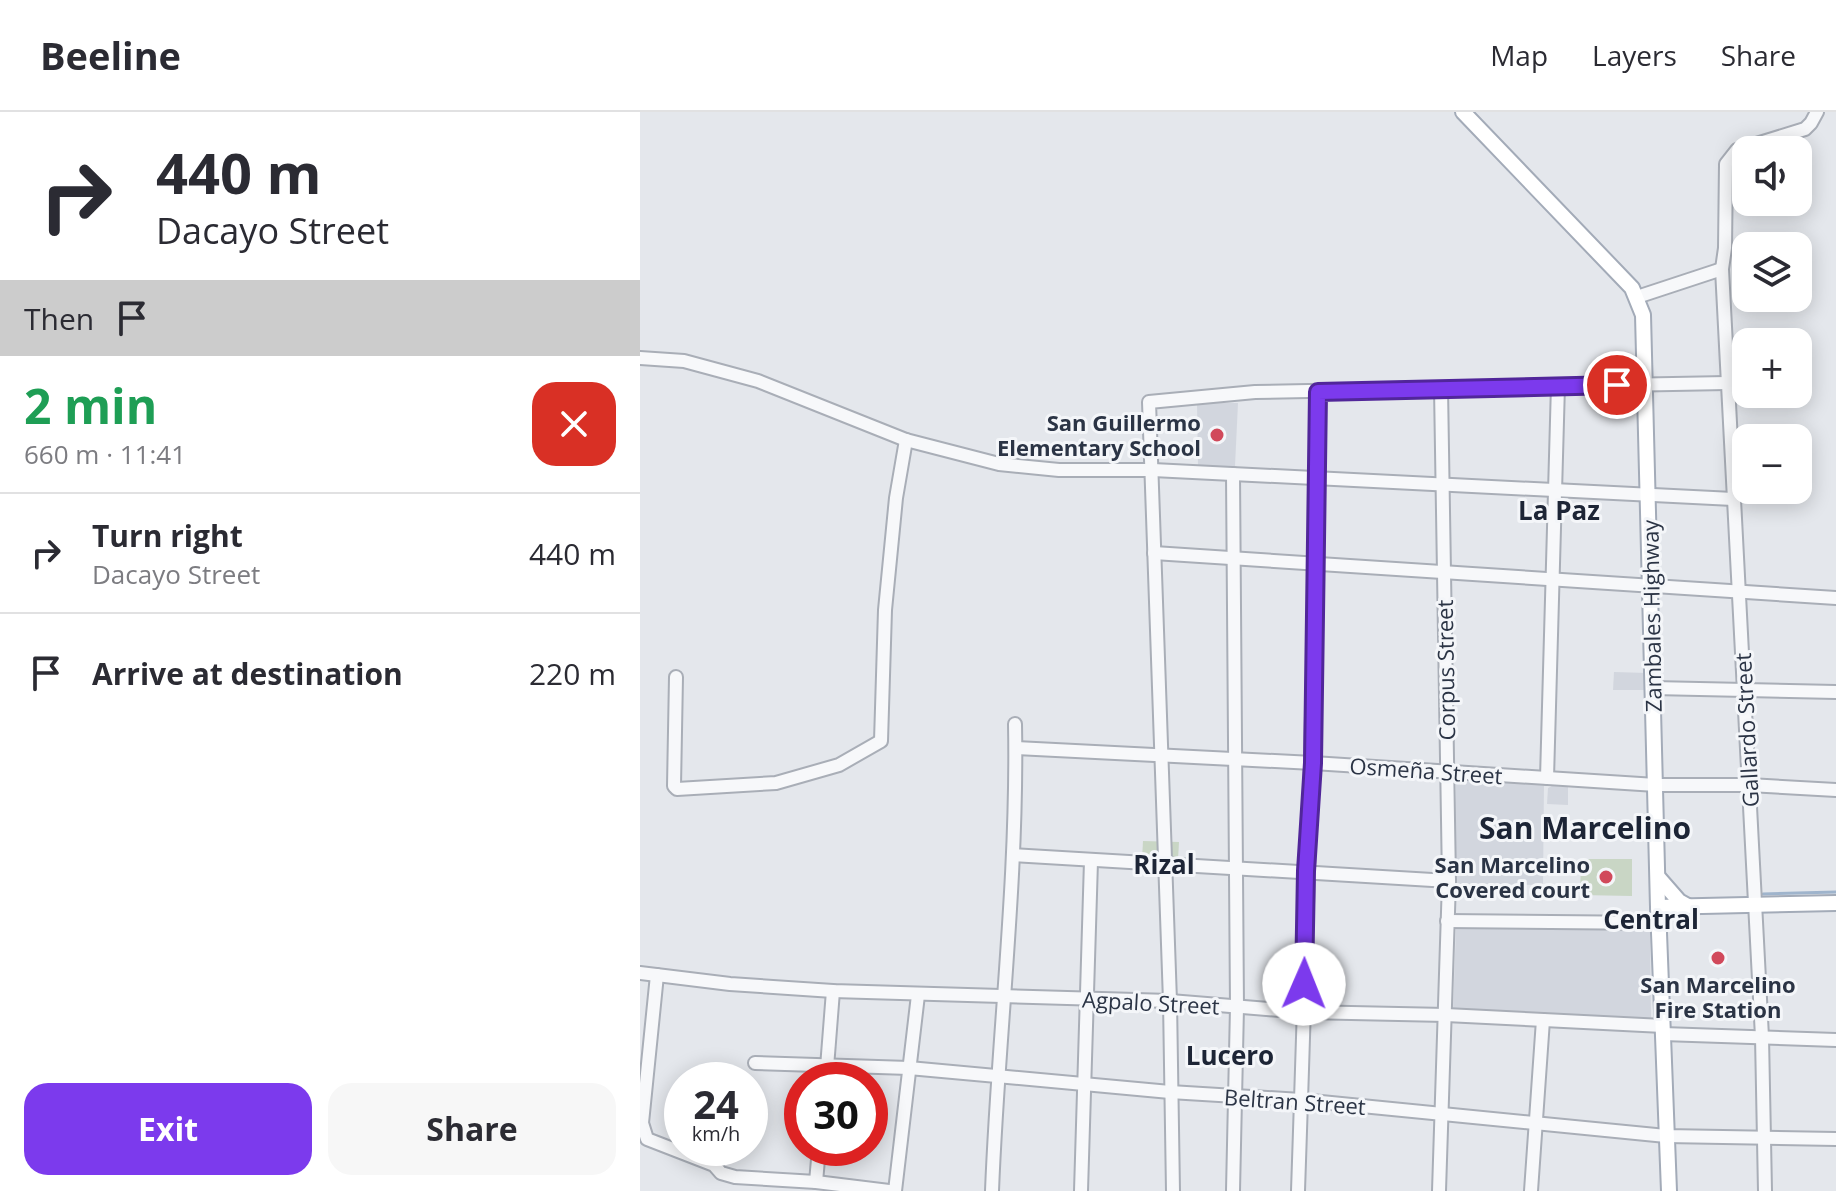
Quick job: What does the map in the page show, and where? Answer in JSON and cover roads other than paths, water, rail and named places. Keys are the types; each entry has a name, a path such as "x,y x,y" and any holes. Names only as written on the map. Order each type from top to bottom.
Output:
{"main road":[{"name":"Zambales Highway","path":"1463,112 1592,244 1637,297 1644,322 1658,907 1669,1191"},
{"path":"1658,877 1679,901 1688,906"},
{"path":"1658,907 1836,903"}],"street":[{"name":"Gallardo Street","path":"1732,480 1722,269 1726,164 1737,150 1805,129 1817,112"},
{"path":"1637,297 1722,269"},
{"path":"640,358 684,361 758,381 906,440 999,464 1059,470 1153,470 1732,499"},
{"path":"1173,1191 1170,1001 1149,402 1255,392 1727,383"},
{"path":"1547,778 1558,385"},
{"name":"Corpus Street","path":"1439,1191 1449,881 1441,388"},
{"path":"1298,1191 1306,871 1313,763 1318,392"},
{"path":"676,677 674,786 677,789 776,783 839,765 881,741 885,610 896,498 906,440"},
{"path":"1233,474 1237,868 1233,1191"},
{"name":"Gallardo Street","path":"1733,504 1756,903 1765,1191"},
{"path":"1154,553 1836,598"},
{"path":"1653,688 1836,692"},
{"path":"992,1191 1013,855 1015,724"},
{"name":"Osmeña Street","path":"1016,748 1656,785 1749,785 1836,790"},
{"path":"1013,855 1449,881"},
{"path":"1081,1191 1091,861"},
{"path":"1447,921 1659,923"},
{"name":"Agpalo Street","path":"640,973 730,984 833,991 1170,1001 1304,1012 1543,1020 1836,1040"},
{"path":"657,975 642,1123 647,1139 714,1165 721,1173 735,1177 892,1191 918,995"},
{"path":"827,1062 833,991"},
{"path":"1531,1191 1543,1020"},
{"name":"Beltran Street","path":"888,1067 1170,1092 1301,1100 1666,1136 1836,1139"},
{"path":"816,1182 817,1166"}],"waterway":[{"path":"1763,894 1836,892"}],"place":[{"name":"San Guillermo Elementary School","path":"1217,435"},
{"name":"San Marcelino Covered court","path":"1606,877"},
{"name":"San Marcelino Fire Station","path":"1718,958"}],"district":[{"name":"La Paz","path":"1559,510"},
{"name":"San Marcelino","path":"1585,827"},
{"name":"Rizal","path":"1164,864"},
{"name":"Central","path":"1651,919"},
{"name":"Lucero","path":"1230,1055"}]}
